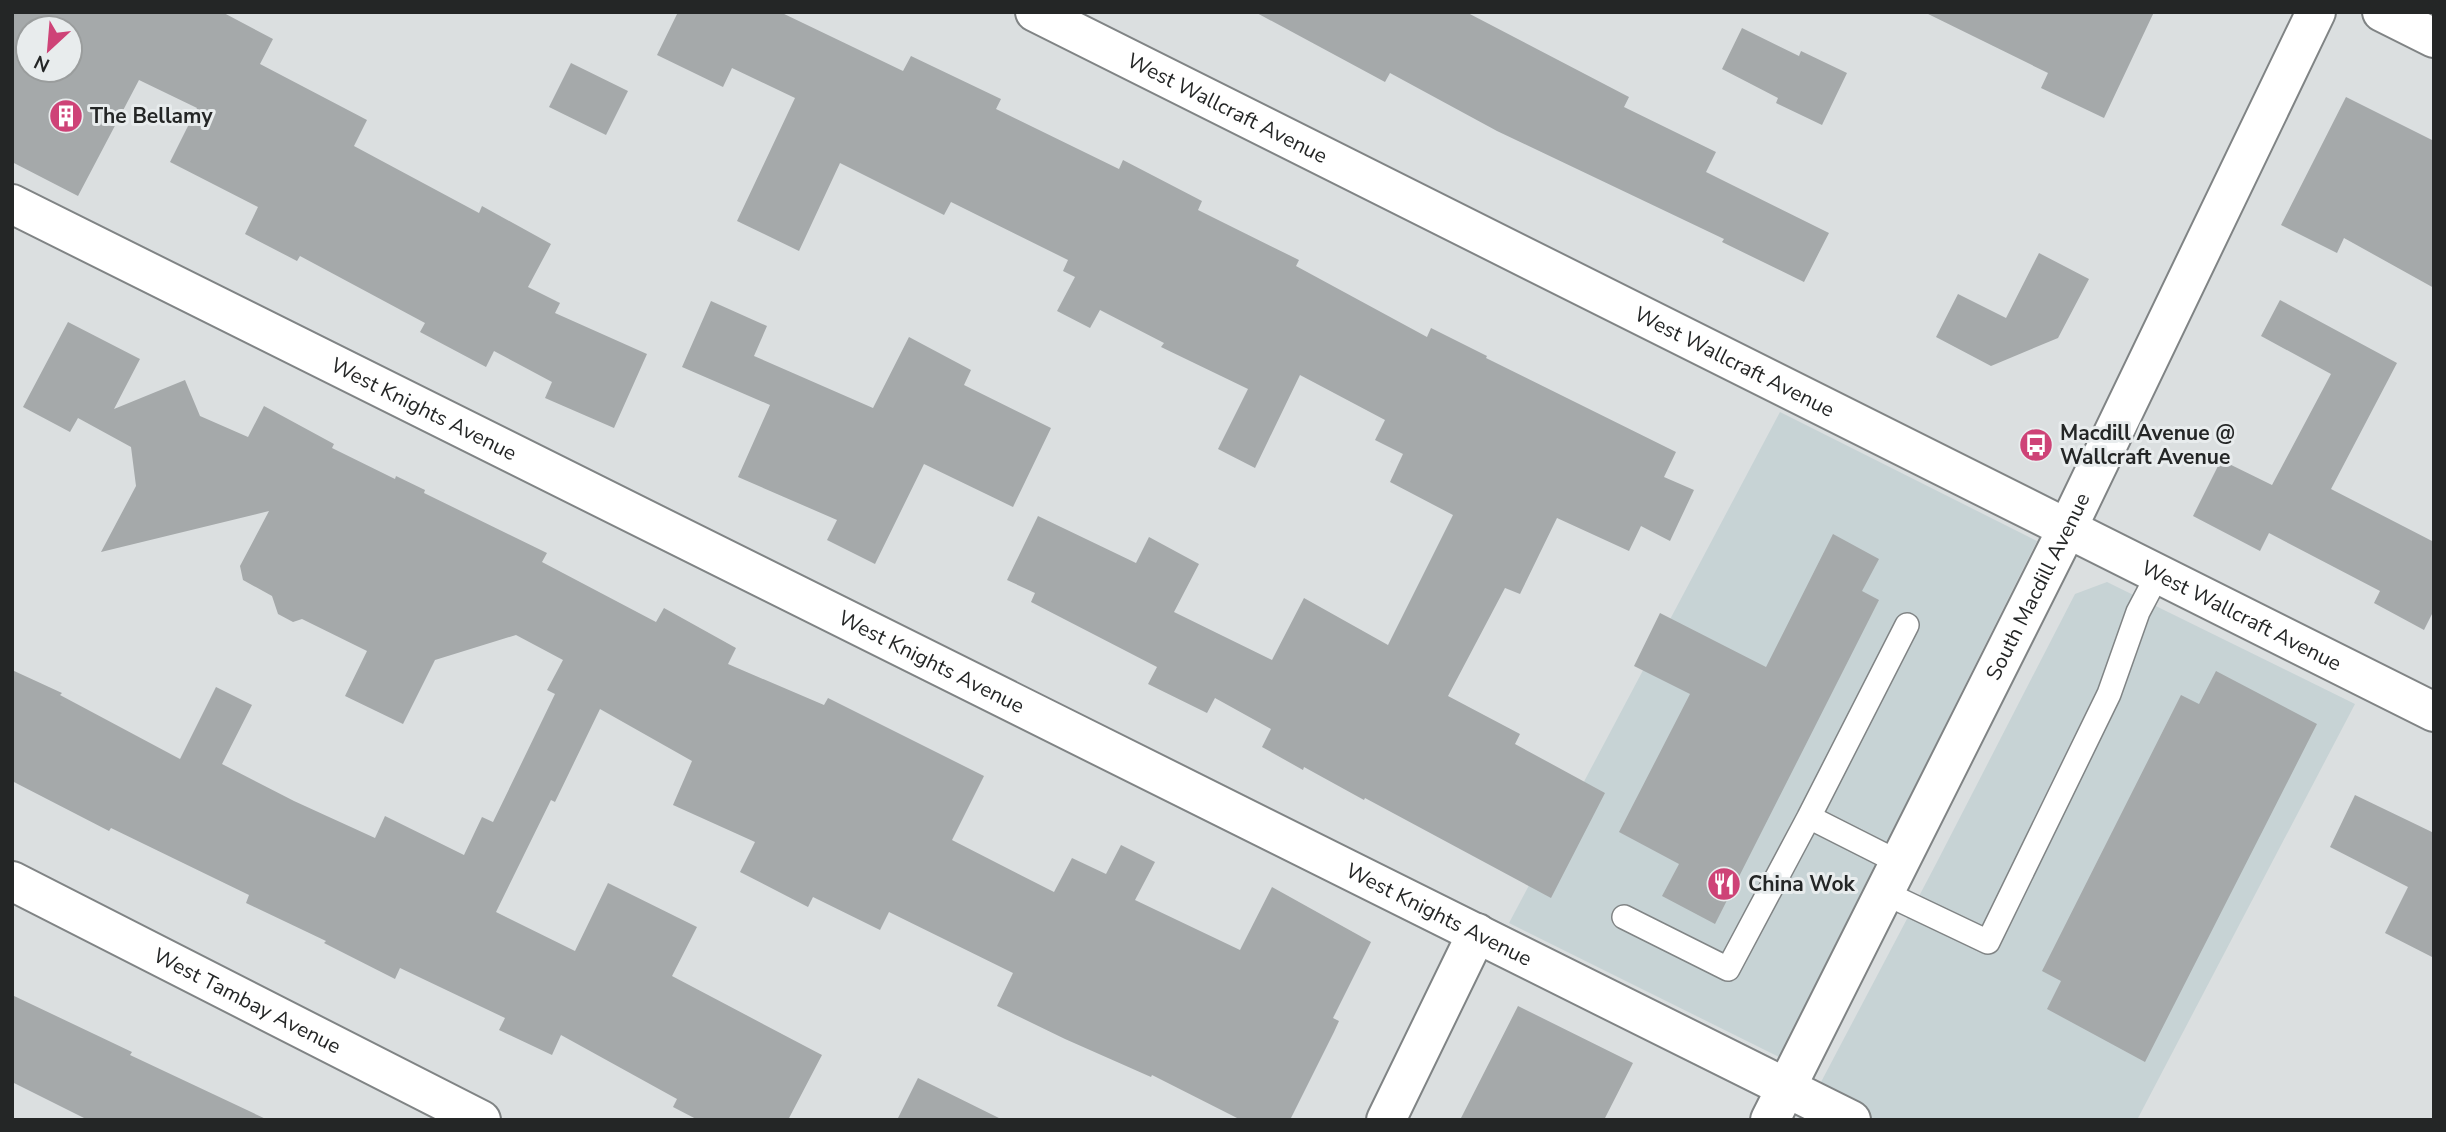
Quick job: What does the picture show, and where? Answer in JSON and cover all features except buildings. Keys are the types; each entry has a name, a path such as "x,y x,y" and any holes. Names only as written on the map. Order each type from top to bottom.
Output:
{"street":[{"name":"West Wallcraft Avenue","path":"1035,12 2434,712"},
{"name":"South Macdill Avenue","path":"1779,1104 2067,529 2316,12"},
{"path":"2382,12 2434,38"},
{"name":"West Knights Avenue","path":"12,204 1477,933 1779,1104 1851,1120"},
{"name":"West Tambay Avenue","path":"12,881 481,1120"},
{"path":"1386,1120 1477,933"}],"lane":[{"path":"1809,817 1892,878 1988,942 2109,694 2138,612 2158,574"},
{"path":"1625,917 1728,969 1908,625"}],"shaded area":[{"path":"1780,412 2037,541 1779,1057 1509,923"},
{"path":"2107,582 2355,704 2137,1120 1801,1120 2075,594"}],"place":[{"name":"The Bellamy","path":"66,116"},
{"name":"Macdill Avenue @ Wallcraft Avenue","path":"2036,445"},
{"name":"China Wok","path":"1724,884"}]}
